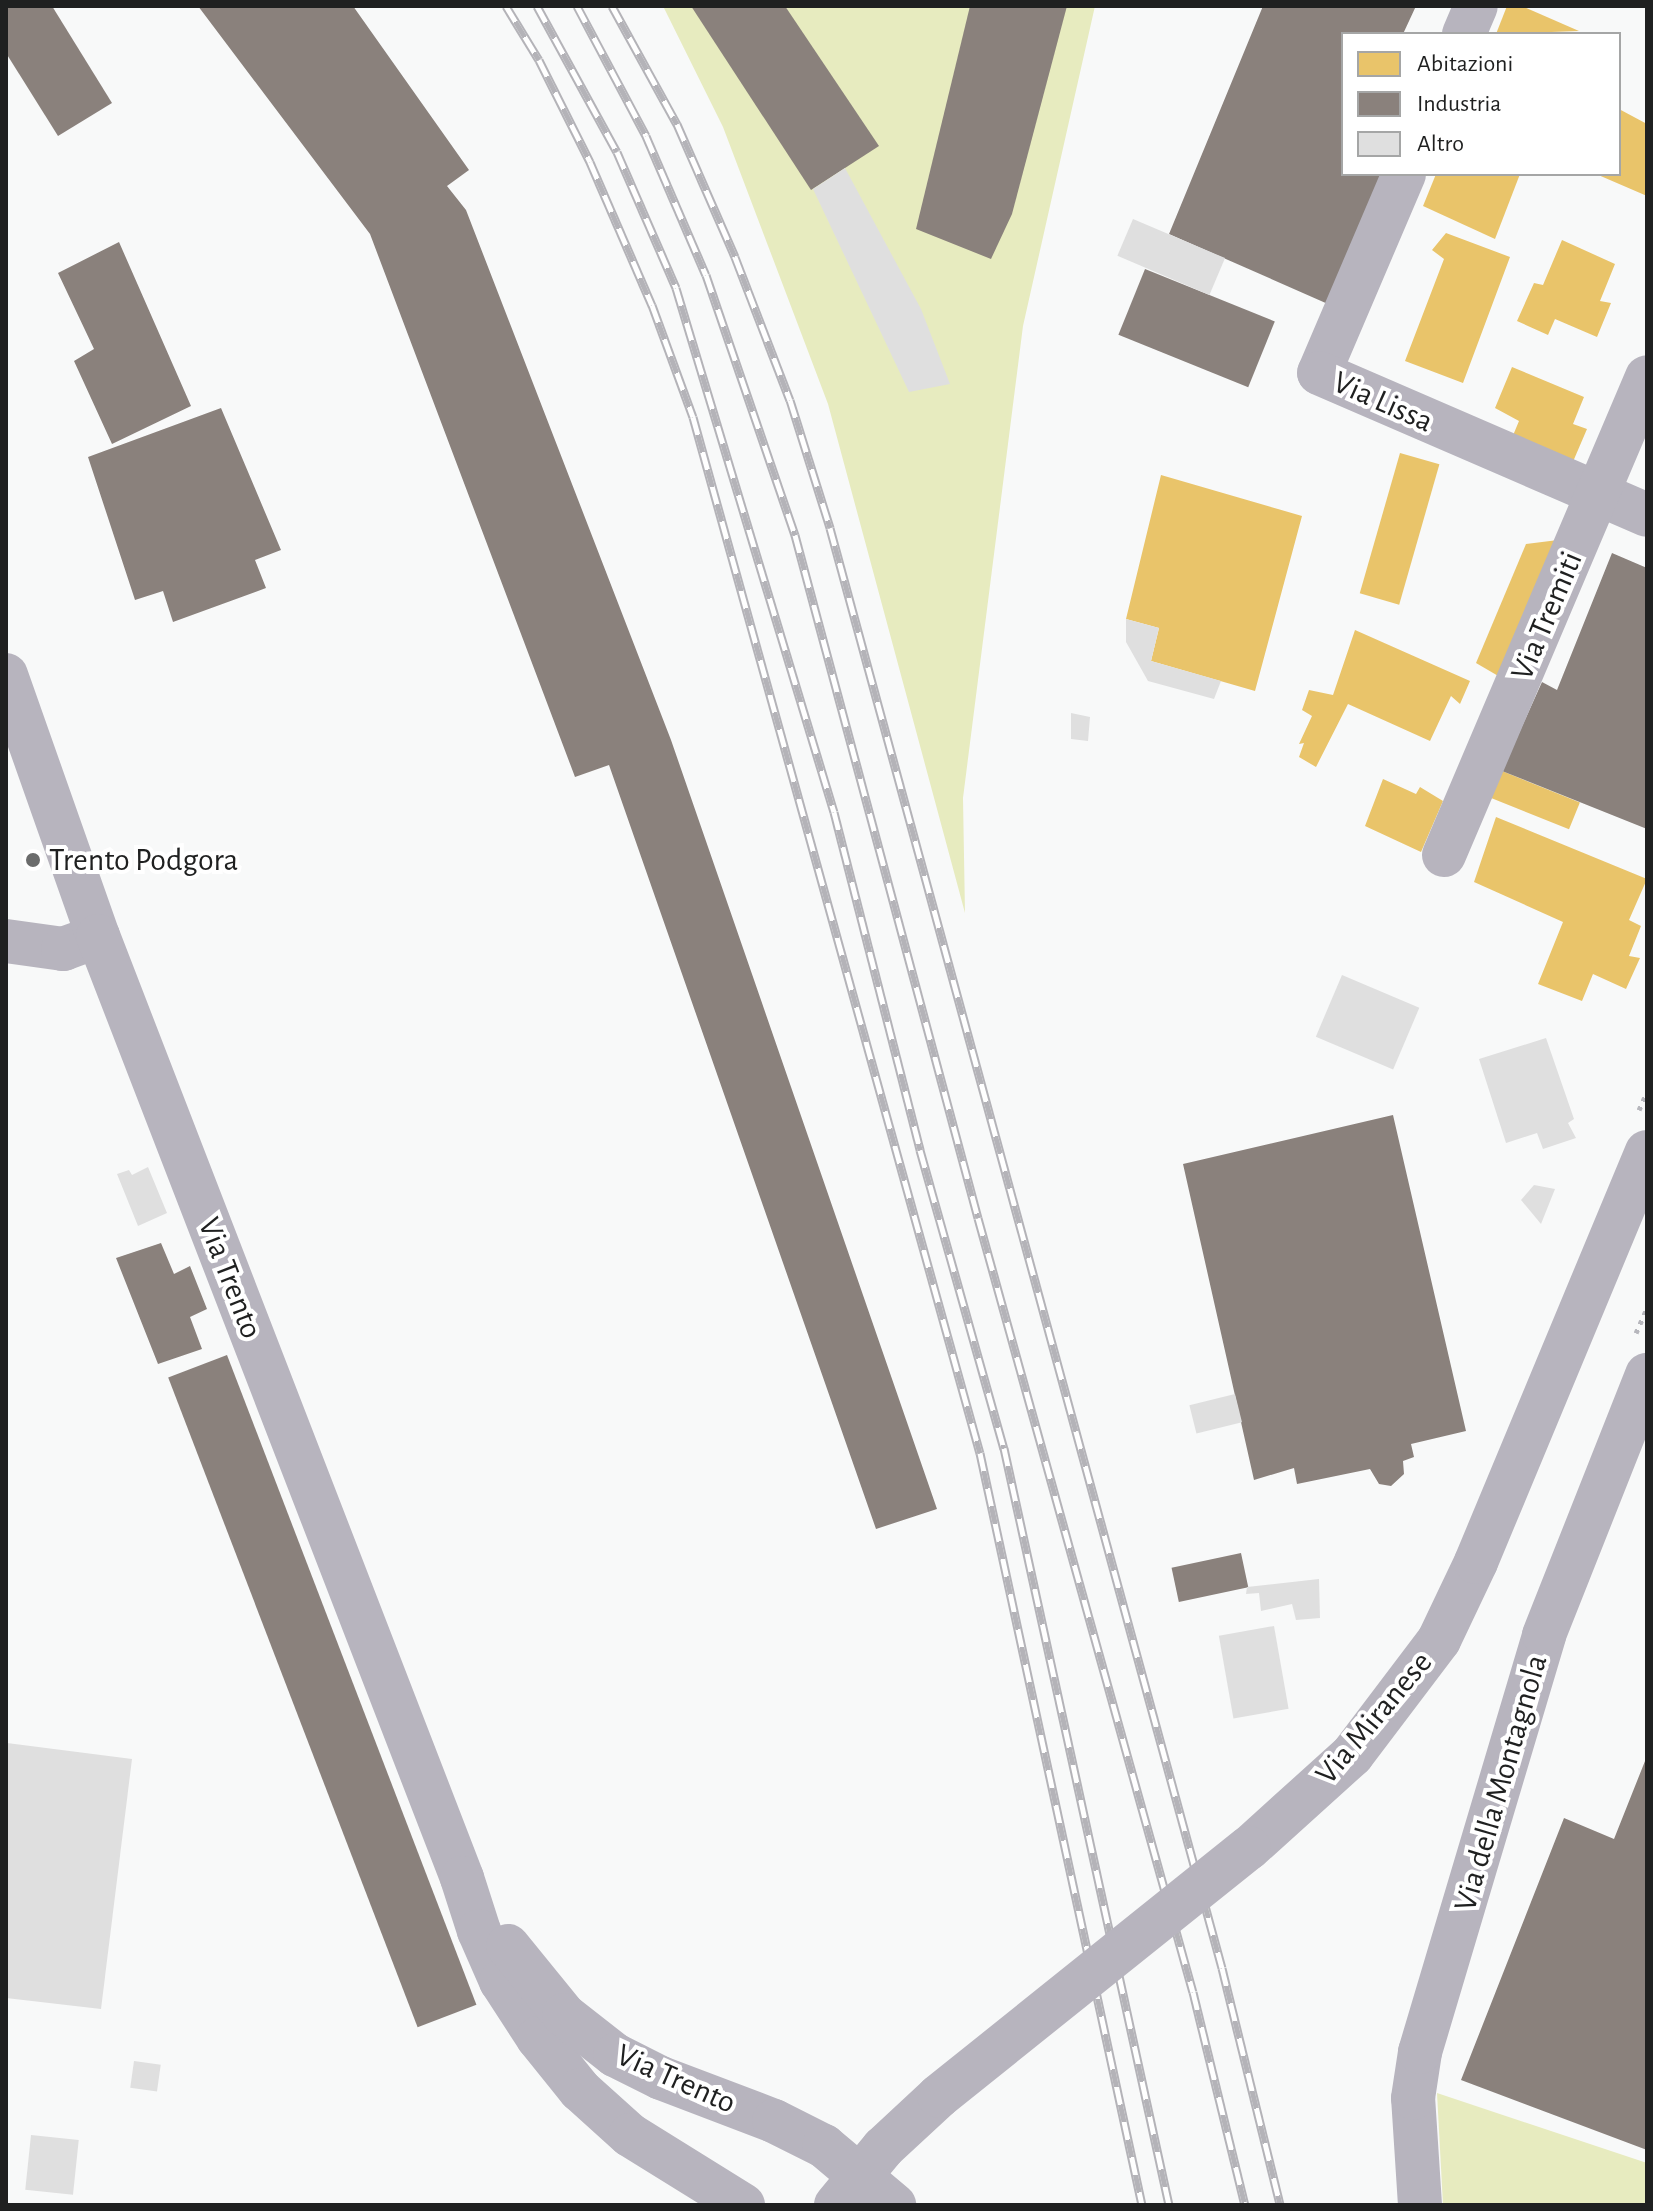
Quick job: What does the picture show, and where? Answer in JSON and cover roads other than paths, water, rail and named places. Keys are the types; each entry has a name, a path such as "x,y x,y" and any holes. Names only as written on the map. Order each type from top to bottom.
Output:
{"street":[{"path":"1465,32 1476,6"},
{"name":"Via Lissa","path":"1403,176 1319,373 1598,497 1647,515"},
{"name":"Via Tremiti","path":"1444,855 1647,377"},
{"name":"Via Trento","path":"6,675 98,936 462,1878 479,1931 501,1981 538,2038 580,2090 630,2135 743,2205"},
{"path":"6,941 63,949 98,936"},
{"name":"Via Miranese","path":"836,2205 883,2148 939,2096 1249,1848 1352,1755 1439,1640 1476,1562 1647,1152"},
{"name":"Via della Montagnola","path":"1420,2205 1413,2098 1420,2052 1544,1635 1647,1375"},
{"name":"Via Trento","path":"462,1878 492,1924 564,2015 615,2055 661,2078 774,2121 824,2146 894,2205"}],"railway":[{"path":"506,6 539,60 590,162 652,305 693,417 980,1453 1142,2205"},
{"path":"537,6 617,152 676,288 834,812 920,1150 1004,1448 1169,2205"},
{"path":"577,6 646,136 706,275 795,535 978,1218 1193,1992 1245,2205"},
{"path":"612,6 677,124 735,257 790,400 830,528 1222,1968 1280,2205"}],"place":[{"name":"Trento Podgora","path":"33,860"}]}
